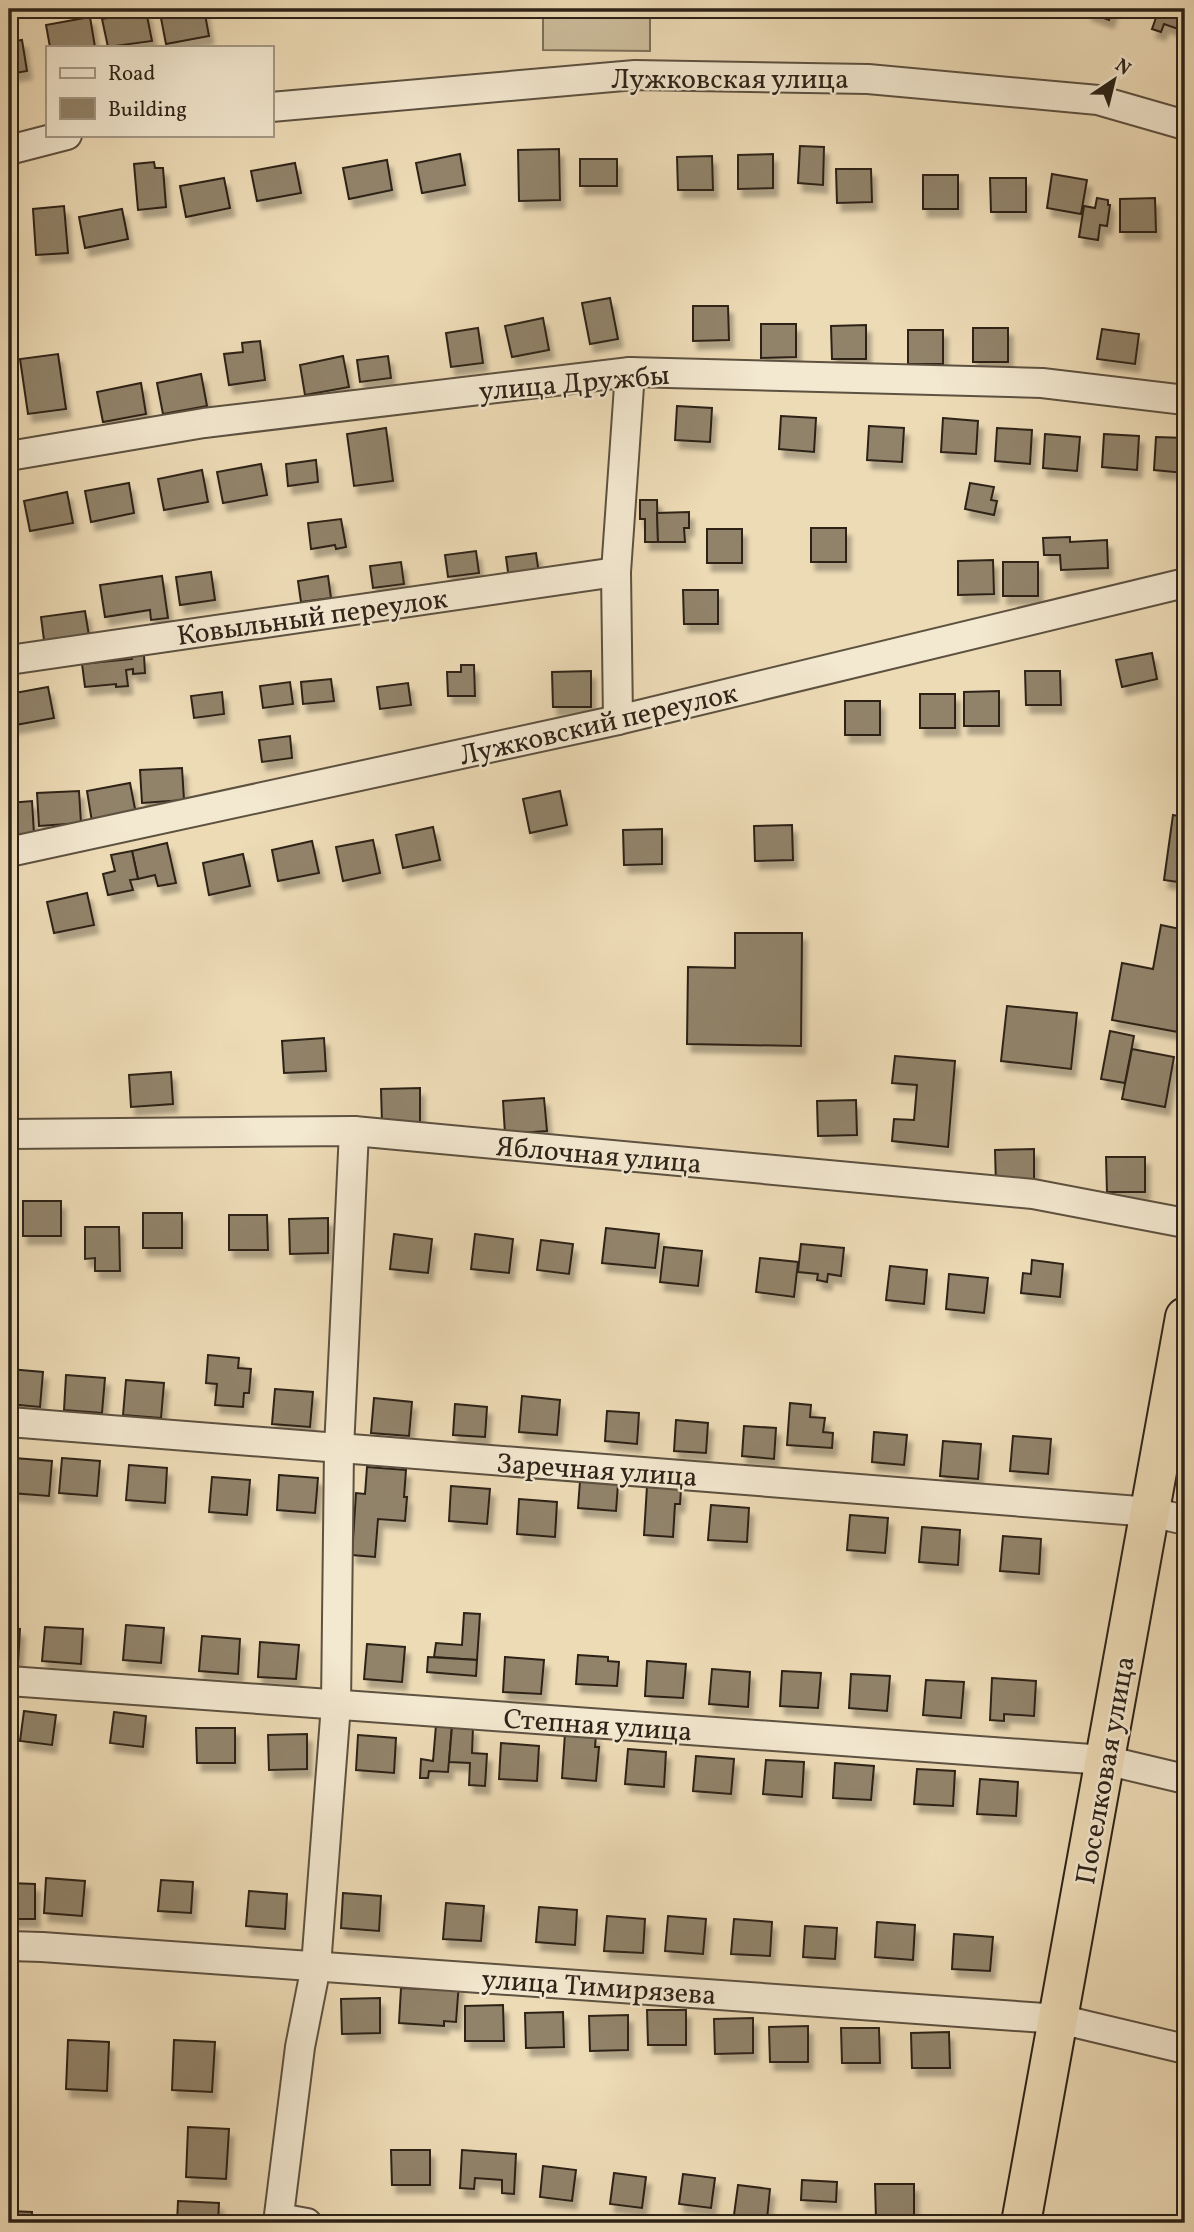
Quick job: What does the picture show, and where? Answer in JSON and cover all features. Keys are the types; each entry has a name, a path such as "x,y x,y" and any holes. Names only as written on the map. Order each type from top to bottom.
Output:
{"highway":[{"name":"Поселковая улица","path":"1021,2223 1105,1760 1168,1516 1185,1317"}],"street":[{"name":"Лужковская улица","path":"273,107 635,75 854,78 1098,100 1185,125"},
{"path":"9,150 63,136"},
{"path":"618,720 616,572 630,372"},
{"name":"улица Дружбы","path":"9,456 204,423 630,372 1042,383 1185,400"},
{"name":"Ковыльный переулок","path":"9,660 616,572"},
{"name":"Лужковский переулок","path":"9,852 618,720 1185,583"},
{"path":"307,2223 278,2221 300,2047 316,1966 336,1705 339,1449 354,1131"},
{"name":"Яблочная улица","path":"9,1134 354,1131 1033,1194 1185,1223"},
{"name":"Заречная улица","path":"9,1422 1168,1516"},
{"name":"Степная улица","path":"9,1681 1105,1760 1185,1779"},
{"name":"улица Тимирязева","path":"9,1946 1059,2019 1185,2049"}],"shaded area":[{"path":"543,9 650,9 650,51 543,50"}],"building":[{"path":"204,9 209,36 166,44 160,13"},
{"path":"1088,9 1113,9 1109,20 1087,12"},
{"path":"1159,9 1185,9 1181,30 1164,24 1161,32 1152,29"},
{"path":"146,11 152,41 108,46 102,19"},
{"path":"90,17 95,46 50,46 46,25"},
{"path":"22,40 27,71 9,74 9,42"},
{"path":"800,146 824,147 823,185 798,183"},
{"path":"559,149 560,200 519,201 518,150"},
{"path":"460,154 465,185 422,193 416,163"},
{"path":"773,154 773,188 738,189 738,155"},
{"path":"712,156 713,190 678,190 677,157"},
{"path":"580,159 617,159 617,186 580,186"},
{"path":"387,160 392,190 349,199 343,168"},
{"path":"154,162 155,168 163,168 166,207 138,210 134,164"},
{"path":"295,163 301,193 257,201 251,171"},
{"path":"836,169 871,169 872,202 837,203"},
{"path":"1052,174 1087,180 1081,214 1047,208"},
{"path":"923,175 958,175 958,209 923,209"},
{"path":"224,178 230,208 186,217 180,186"},
{"path":"990,178 1026,178 1026,212 991,212"},
{"path":"1097,198 1108,200 1110,205 1107,226 1100,225 1098,240 1079,237 1084,206 1095,208"},
{"path":"1155,198 1156,232 1120,232 1120,199"},
{"path":"64,206 68,253 36,255 33,209"},
{"path":"122,209 128,239 85,248 79,217"},
{"path":"610,298 618,339 590,344 582,303"},
{"path":"693,306 728,306 729,340 693,341"},
{"path":"543,318 549,350 512,357 505,326"},
{"path":"761,324 796,324 796,357 761,358"},
{"path":"866,325 866,359 832,359 831,326"},
{"path":"478,328 483,363 451,367 446,333"},
{"path":"973,328 1008,328 1008,362 973,362"},
{"path":"1102,329 1139,334 1135,364 1097,359"},
{"path":"908,330 943,330 943,364 908,364"},
{"path":"260,341 265,380 229,385 224,354 243,352 242,343"},
{"path":"58,354 66,409 28,414 20,359"},
{"path":"343,356 349,387 305,395 300,365"},
{"path":"388,356 391,378 360,382 357,360"},
{"path":"201,374 207,406 163,414 157,383"},
{"path":"141,383 146,414 103,422 97,392"},
{"path":"677,406 712,408 710,442 675,440"},
{"path":"781,416 816,418 814,452 779,449"},
{"path":"943,418 978,421 976,454 941,452"},
{"path":"869,426 904,428 902,462 867,460"},
{"path":"386,428 393,481 354,486 347,434"},
{"path":"997,428 1032,430 1030,464 995,461"},
{"path":"1045,434 1080,437 1077,471 1043,468"},
{"path":"1104,434 1139,436 1137,470 1102,467"},
{"path":"1156,437 1185,438 1185,473 1154,470"},
{"path":"316,460 318,482 288,486 286,464"},
{"path":"261,464 267,495 223,503 217,472"},
{"path":"202,470 208,502 164,510 158,479"},
{"path":"129,483 134,513 91,522 85,491"},
{"path":"970,483 994,487 991,500 997,501 994,515 965,509"},
{"path":"67,492 73,523 30,531 24,501"},
{"path":"640,500 657,500 658,542 645,542 645,519 640,519"},
{"path":"689,512 689,528 684,528 685,542 658,542 657,513"},
{"path":"341,519 346,547 336,549 335,545 311,549 308,523"},
{"path":"811,528 846,528 846,562 811,562"},
{"path":"707,529 742,529 742,563 707,563"},
{"path":"1070,537 1070,542 1107,540 1108,568 1061,570 1060,555 1044,555 1043,538"},
{"path":"476,551 479,573 448,577 445,555"},
{"path":"536,553 539,574 509,579 506,557"},
{"path":"993,560 994,594 958,595 958,561"},
{"path":"401,562 404,584 373,588 370,566"},
{"path":"1003,562 1038,562 1038,596 1003,596"},
{"path":"211,572 215,600 180,605 176,577"},
{"path":"162,576 168,618 151,620 150,610 105,617 100,585"},
{"path":"328,576 331,598 301,602 298,581"},
{"path":"683,590 718,590 718,624 684,624"},
{"path":"85,611 90,642 45,648 41,617"},
{"path":"1152,653 1157,679 1122,687 1116,660"},
{"path":"144,655 145,673 133,674 133,669 126,670 128,686 116,687 116,684 85,687 82,664 132,659 131,656"},
{"path":"461,665 474,665 475,696 448,696 447,672 461,672"},
{"path":"591,671 591,707 553,707 552,672"},
{"path":"1025,671 1060,671 1061,705 1026,705"},
{"path":"331,679 334,701 303,704 301,682"},
{"path":"290,682 293,704 263,708 260,686"},
{"path":"408,683 411,705 380,709 377,687"},
{"path":"48,687 54,718 10,726 9,694"},
{"path":"999,691 999,726 964,726 964,692"},
{"path":"222,692 224,714 194,718 191,696"},
{"path":"920,694 955,694 955,728 920,728"},
{"path":"845,701 880,701 880,735 845,735"},
{"path":"290,736 292,758 262,762 259,740"},
{"path":"182,768 184,800 142,803 140,770"},
{"path":"130,783 136,814 92,822 87,791"},
{"path":"79,791 81,823 39,826 37,793"},
{"path":"560,791 567,825 530,833 523,799"},
{"path":"32,801 34,834 9,836 9,803"},
{"path":"1173,815 1185,817 1185,883 1164,880"},
{"path":"792,825 793,860 755,861 754,826"},
{"path":"433,827 440,860 403,868 396,835"},
{"path":"662,829 662,864 624,865 623,830"},
{"path":"373,840 380,873 343,881 336,847"},
{"path":"312,841 319,873 278,881 272,850"},
{"path":"167,843 176,883 158,886 155,875 138,879 132,851"},
{"path":"132,851 138,879 130,880 133,890 108,895 103,874 115,871 111,855"},
{"path":"243,854 250,886 209,895 203,863"},
{"path":"87,893 94,925 54,933 47,902"},
{"path":"1161,925 1185,930 1185,992 1178,1032 1112,1020 1122,963 1153,969"},
{"path":"735,933 802,933 801,1046 687,1044 688,967 735,968"},
{"path":"1007,1006 1077,1013 1071,1069 1001,1061"},
{"path":"1110,1031 1134,1036 1125,1083 1101,1079"},
{"path":"324,1038 326,1071 284,1073 282,1041"},
{"path":"1132,1049 1174,1057 1165,1107 1122,1099"},
{"path":"895,1056 955,1061 948,1147 892,1141 894,1119 914,1120 917,1085 892,1083"},
{"path":"171,1072 173,1104 131,1107 129,1075"},
{"path":"420,1088 420,1123 382,1123 381,1089"},
{"path":"544,1098 547,1131 505,1134 503,1101"},
{"path":"856,1100 857,1135 818,1136 817,1101"},
{"path":"1034,1149 1034,1184 996,1185 995,1150"},
{"path":"1106,1157 1145,1157 1145,1192 1107,1192"},
{"path":"23,1201 61,1201 61,1236 23,1236"},
{"path":"143,1213 182,1213 182,1248 143,1248"},
{"path":"229,1215 267,1215 268,1250 229,1250"},
{"path":"328,1218 328,1253 290,1254 289,1219"},
{"path":"85,1227 119,1227 120,1271 95,1271 95,1258 85,1259"},
{"path":"606,1228 659,1234 655,1268 602,1263"},
{"path":"394,1234 432,1239 428,1273 390,1269"},
{"path":"475,1234 513,1239 509,1273 471,1269"},
{"path":"541,1240 573,1244 569,1274 537,1270"},
{"path":"801,1244 844,1248 841,1276 828,1274 827,1282 817,1280 818,1274 798,1272"},
{"path":"664,1247 702,1251 698,1286 660,1282"},
{"path":"760,1258 798,1262 794,1297 756,1292"},
{"path":"1032,1260 1063,1264 1060,1297 1021,1293 1023,1273 1031,1274"},
{"path":"890,1266 927,1270 924,1304 886,1300"},
{"path":"949,1274 988,1278 984,1313 946,1309"},
{"path":"208,1355 239,1358 238,1368 251,1369 249,1393 244,1393 243,1407 215,1405 217,1384 206,1383"},
{"path":"9,1369 43,1372 40,1407 9,1404"},
{"path":"66,1375 105,1378 102,1413 64,1410"},
{"path":"126,1380 164,1383 161,1418 123,1415"},
{"path":"275,1389 313,1392 310,1427 272,1424"},
{"path":"522,1396 560,1400 557,1435 519,1432"},
{"path":"374,1398 412,1402 409,1436 371,1433"},
{"path":"790,1403 811,1405 810,1417 825,1418 823,1432 833,1433 832,1448 787,1445"},
{"path":"455,1404 487,1407 485,1437 453,1435"},
{"path":"607,1411 639,1413 637,1444 605,1441"},
{"path":"676,1420 708,1423 706,1453 674,1451"},
{"path":"744,1426 776,1428 774,1459 742,1456"},
{"path":"874,1432 907,1435 904,1465 872,1462"},
{"path":"1013,1436 1051,1439 1048,1474 1010,1471"},
{"path":"943,1441 981,1444 978,1479 940,1476"},
{"path":"14,1458 52,1461 49,1496 11,1493"},
{"path":"62,1458 100,1461 97,1496 59,1493"},
{"path":"129,1465 167,1468 165,1503 126,1500"},
{"path":"367,1467 406,1470 405,1521 378,1519 375,1557 352,1555 356,1493 365,1494"},
{"path":"279,1475 318,1478 315,1513 277,1510"},
{"path":"212,1477 250,1480 247,1515 209,1512"},
{"path":"580,1481 618,1484 616,1511 578,1508"},
{"path":"451,1486 490,1489 487,1524 449,1521"},
{"path":"647,1486 681,1489 680,1504 675,1504 673,1537 644,1535"},
{"path":"519,1499 557,1502 555,1537 517,1534"},
{"path":"711,1505 749,1508 747,1542 708,1540"},
{"path":"850,1515 888,1518 885,1553 847,1550"},
{"path":"922,1527 960,1530 958,1565 919,1562"},
{"path":"1003,1536 1041,1539 1039,1574 1000,1571"},
{"path":"464,1613 480,1614 477,1660 434,1657 436,1643 462,1645"},
{"path":"126,1625 164,1628 161,1663 123,1660"},
{"path":"45,1627 83,1629 81,1664 42,1661"},
{"path":"9,1628 20,1629 18,1664 9,1664"},
{"path":"202,1636 240,1639 238,1674 199,1671"},
{"path":"260,1642 299,1645 296,1679 258,1677"},
{"path":"367,1644 405,1647 402,1682 364,1679"},
{"path":"578,1655 608,1657 608,1661 619,1662 617,1686 576,1684"},
{"path":"428,1657 477,1660 476,1676 427,1672"},
{"path":"505,1657 544,1660 541,1694 503,1692"},
{"path":"647,1661 686,1664 683,1698 645,1696"},
{"path":"712,1669 750,1672 748,1707 709,1704"},
{"path":"782,1671 821,1673 818,1708 780,1706"},
{"path":"851,1674 890,1676 887,1711 849,1708"},
{"path":"992,1678 1036,1681 1034,1716 1004,1714 1004,1721 990,1720"},
{"path":"926,1680 964,1682 961,1718 923,1715"},
{"path":"24,1711 56,1715 52,1745 20,1741"},
{"path":"114,1712 146,1716 143,1747 110,1743"},
{"path":"436,1725 452,1726 448,1772 429,1771 428,1778 420,1778 421,1759 433,1761"},
{"path":"452,1726 473,1727 472,1753 487,1754 485,1786 469,1785 470,1763 449,1762"},
{"path":"196,1728 235,1728 235,1763 197,1763"},
{"path":"565,1733 596,1735 595,1747 599,1747 596,1781 562,1778"},
{"path":"307,1734 307,1769 269,1770 268,1735"},
{"path":"358,1735 396,1738 394,1773 356,1770"},
{"path":"501,1743 539,1746 537,1781 499,1779"},
{"path":"628,1749 666,1752 664,1787 625,1784"},
{"path":"696,1756 734,1759 731,1794 693,1791"},
{"path":"766,1760 804,1762 802,1797 763,1794"},
{"path":"835,1763 874,1766 871,1800 833,1798"},
{"path":"917,1769 955,1771 953,1806 914,1804"},
{"path":"980,1779 1018,1782 1016,1816 977,1814"},
{"path":"46,1878 85,1881 82,1916 44,1913"},
{"path":"161,1880 193,1882 191,1913 158,1911"},
{"path":"9,1883 35,1884 35,1919 9,1919"},
{"path":"249,1891 287,1894 285,1929 246,1926"},
{"path":"343,1893 381,1896 379,1931 341,1928"},
{"path":"446,1903 484,1906 481,1941 443,1939"},
{"path":"539,1907 577,1910 575,1945 536,1942"},
{"path":"607,1916 645,1919 643,1953 604,1951"},
{"path":"668,1916 706,1919 703,1954 665,1951"},
{"path":"734,1919 772,1922 770,1956 731,1954"},
{"path":"877,1922 915,1925 913,1960 875,1957"},
{"path":"805,1926 837,1928 835,1959 803,1957"},
{"path":"954,1934 993,1937 990,1971 952,1969"},
{"path":"424,1980 459,1982 456,2022 444,2021 444,2026 399,2023 401,1988 423,1989"},
{"path":"380,1998 380,2033 342,2034 341,1999"},
{"path":"503,2005 504,2041 465,2041 465,2006"},
{"path":"647,2010 686,2010 686,2045 648,2045"},
{"path":"563,2012 564,2047 526,2048 525,2013"},
{"path":"628,2015 628,2050 590,2051 589,2016"},
{"path":"753,2018 753,2053 715,2054 714,2019"},
{"path":"808,2026 808,2062 770,2062 769,2027"},
{"path":"841,2028 879,2028 880,2063 842,2063"},
{"path":"949,2032 950,2068 912,2068 911,2033"},
{"path":"68,2040 109,2042 107,2091 66,2089"},
{"path":"174,2040 215,2042 212,2092 172,2090"},
{"path":"188,2127 229,2129 226,2179 186,2177"},
{"path":"391,2150 430,2150 430,2185 392,2185"},
{"path":"462,2150 516,2154 514,2194 502,2193 502,2180 475,2178 474,2189 460,2188"},
{"path":"543,2166 576,2170 572,2201 540,2197"},
{"path":"614,2173 646,2177 642,2208 610,2204"},
{"path":"683,2174 715,2178 711,2208 679,2204"},
{"path":"802,2180 837,2182 836,2202 801,2200"},
{"path":"875,2184 914,2184 914,2219 876,2219"},
{"path":"738,2185 770,2189 767,2219 734,2215"},
{"path":"178,2201 219,2203 218,2223 177,2223"},
{"path":"9,2211 32,2212 32,2223 9,2223"}]}
